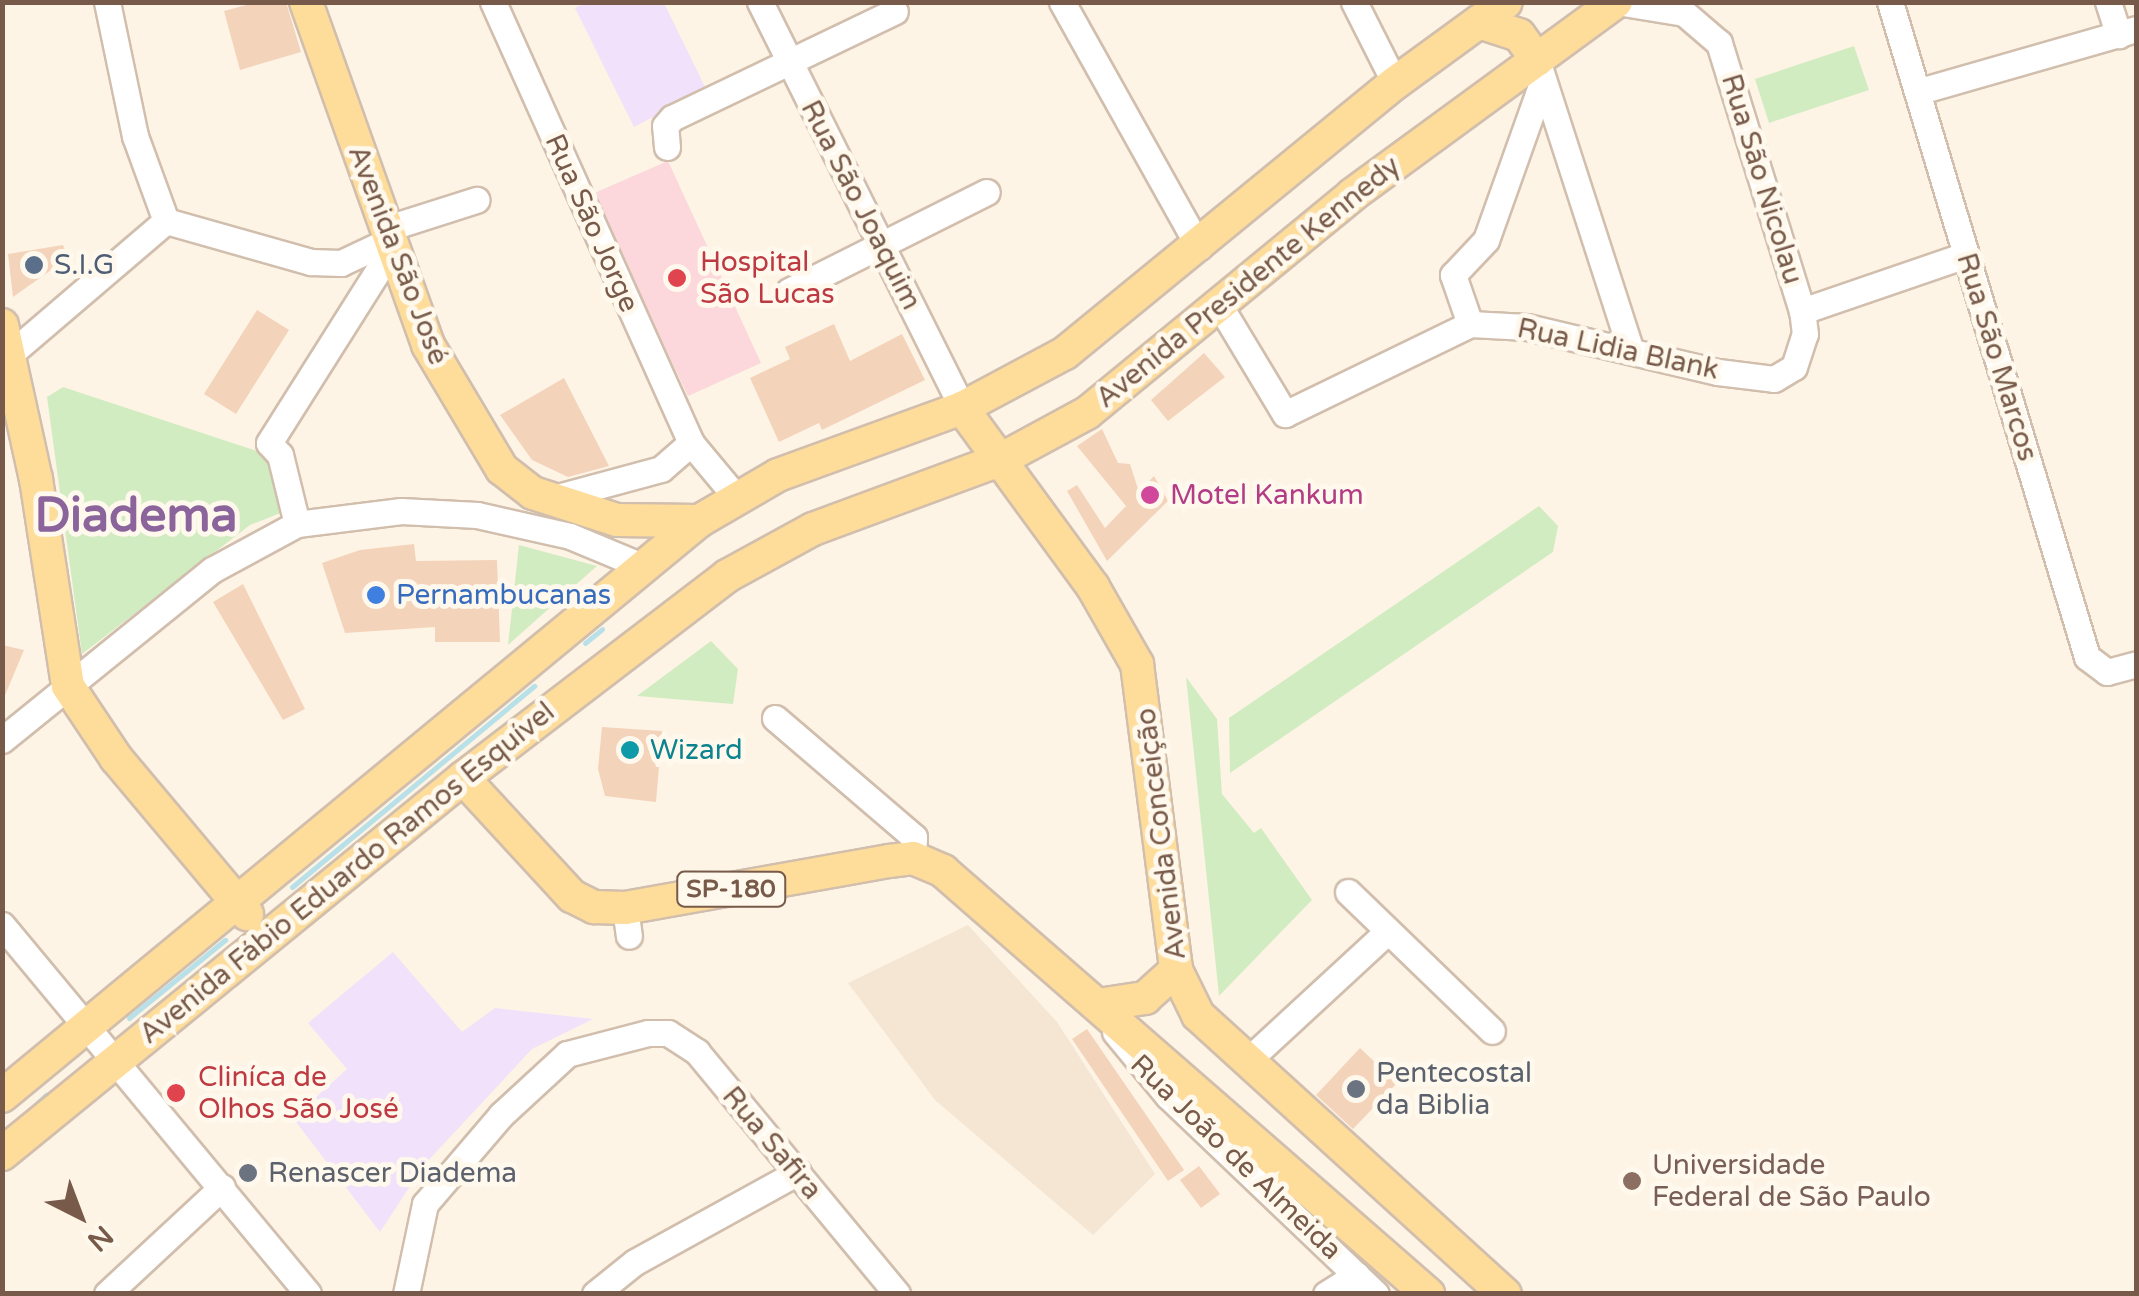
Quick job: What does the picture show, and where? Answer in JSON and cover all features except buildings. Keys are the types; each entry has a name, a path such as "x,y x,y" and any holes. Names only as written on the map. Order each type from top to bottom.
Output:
{"main road":[{"name":"Avenida São José","path":"306,2 428,344 486,446 516,483 549,499 616,520 699,521"},
{"name":"Avenida Presidente Kennedy","path":"642,566 736,497 805,464 962,408 1100,330 1394,83 1506,2"},
{"name":"Avenida Presidente Kennedy","path":"696,598 813,528 1000,460 1114,394 1352,195 1540,70 1617,2"},
{"path":"1479,22 1519,35 1540,70"},
{"path":"5,347 68,686 116,758 266,936"},
{"name":"Avenida Conceição","path":"962,408 1093,587 1137,664 1165,982"},
{"name":"Avenida Fábio Eduardo Ramos Esquível","path":"2,1096 84,1023 642,566"},
{"name":"Avenida Fábio Eduardo Ramos Esquível","path":"2,1154 266,936 696,598"},
{"name":"SP-180","path":"464,778 572,896 627,922 913,858"},
{"path":"913,858 943,871 1024,939 1368,1264 1428,1294"},
{"path":"1102,1009 1132,1003 1165,982 1171,1000 1222,1058 1246,1062 1505,1294"}],"street":[{"path":"107,2 135,136 166,221"},
{"name":"Rua São Jorge","path":"493,2 691,443 736,497"},
{"name":"Rua São Joaquim","path":"760,2 962,408"},
{"path":"1062,2 1199,247"},
{"path":"1354,2 1394,83"},
{"name":"Rua São Nicolau","path":"1617,2 1684,13 1719,43 1802,310 1805,334 1794,367"},
{"name":"Rua São Marcos","path":"1890,2 1920,91 2087,657 2107,672 2136,664"},
{"path":"1920,91 2128,32 2108,2"},
{"path":"667,147 665,126 672,118 895,11"},
{"path":"1221,308 1285,414 1470,324 1452,275 1486,240 1540,70"},
{"path":"1540,70 1630,348"},
{"path":"789,291 987,192"},
{"path":"166,221 310,262 341,263 476,200"},
{"path":"5,347 166,221"},
{"path":"297,524 280,455 270,443 388,240"},
{"path":"1802,310 1966,254"},
{"name":"Rua Lidia Blank","path":"1470,324 1630,348 1718,372 1774,378 1794,367"},
{"path":"549,499 661,469 691,443"},
{"path":"2,740 212,570 297,524 400,511 477,515 570,536 642,566"},
{"path":"775,718 914,837 913,858"},
{"path":"1348,892 1492,1031"},
{"path":"2,925 308,1294"},
{"path":"1246,1062 1388,930"},
{"name":"Rua Safira","path":"406,1294 417,1220 438,1186 548,1068 586,1044 625,1034 680,1038 798,1172 897,1294"},
{"path":"595,1294 635,1262 798,1172"},
{"path":"107,1294 222,1187"},
{"path":"1326,1294 1368,1264 1415,1294"},
{"name":"Rua João de Almeida","path":"1368,1264 1376,1294"}],"shaded area":[{"path":"586,3 664,3 706,89 634,127 575,8"},
{"name":"Hospital São Lucas","path":"668,161 761,363 688,396 592,194"},
{"path":"968,925 1057,1022 1155,1174 1093,1235 935,1100 848,983"},
{"path":"393,952 462,1032 495,1008 593,1019 532,1049 424,1165 380,1232 293,1118 347,1069 308,1023"}],"green space":[{"path":"1854,46 1869,90 1769,123 1755,79"},
{"path":"63,387 260,452 270,462 283,512 250,525 82,654 47,397"},
{"path":"1539,506 1558,526 1553,552 1230,773 1229,718"},
{"path":"519,545 597,566 508,645"},
{"path":"711,641 738,669 733,704 637,696"},
{"path":"1186,677 1217,719 1222,794 1254,833 1261,828 1312,900 1219,996"}],"waterway":[{"path":"585,643 602,629"},
{"path":"292,887 534,686"},
{"path":"129,1018 225,940"},
{"path":"19,1120 46,1095"}],"place":[{"name":"S.I.G","path":"34,265"},
{"name":"Hospital São Lucas","path":"677,278"},
{"name":"Motel Kankum","path":"1150,495"},
{"name":"Pernambucanas","path":"376,595"},
{"name":"Wizard","path":"630,750"},
{"name":"Pentecostal da Biblia","path":"1356,1089"},
{"name":"Cliníca de Olhos São José","path":"176,1093"},
{"name":"Renascer Diadema","path":"248,1173"},
{"name":"Universidade Federal de São Paulo","path":"1632,1181"}],"district":[{"name":"Diadema","path":"136,517"}]}
